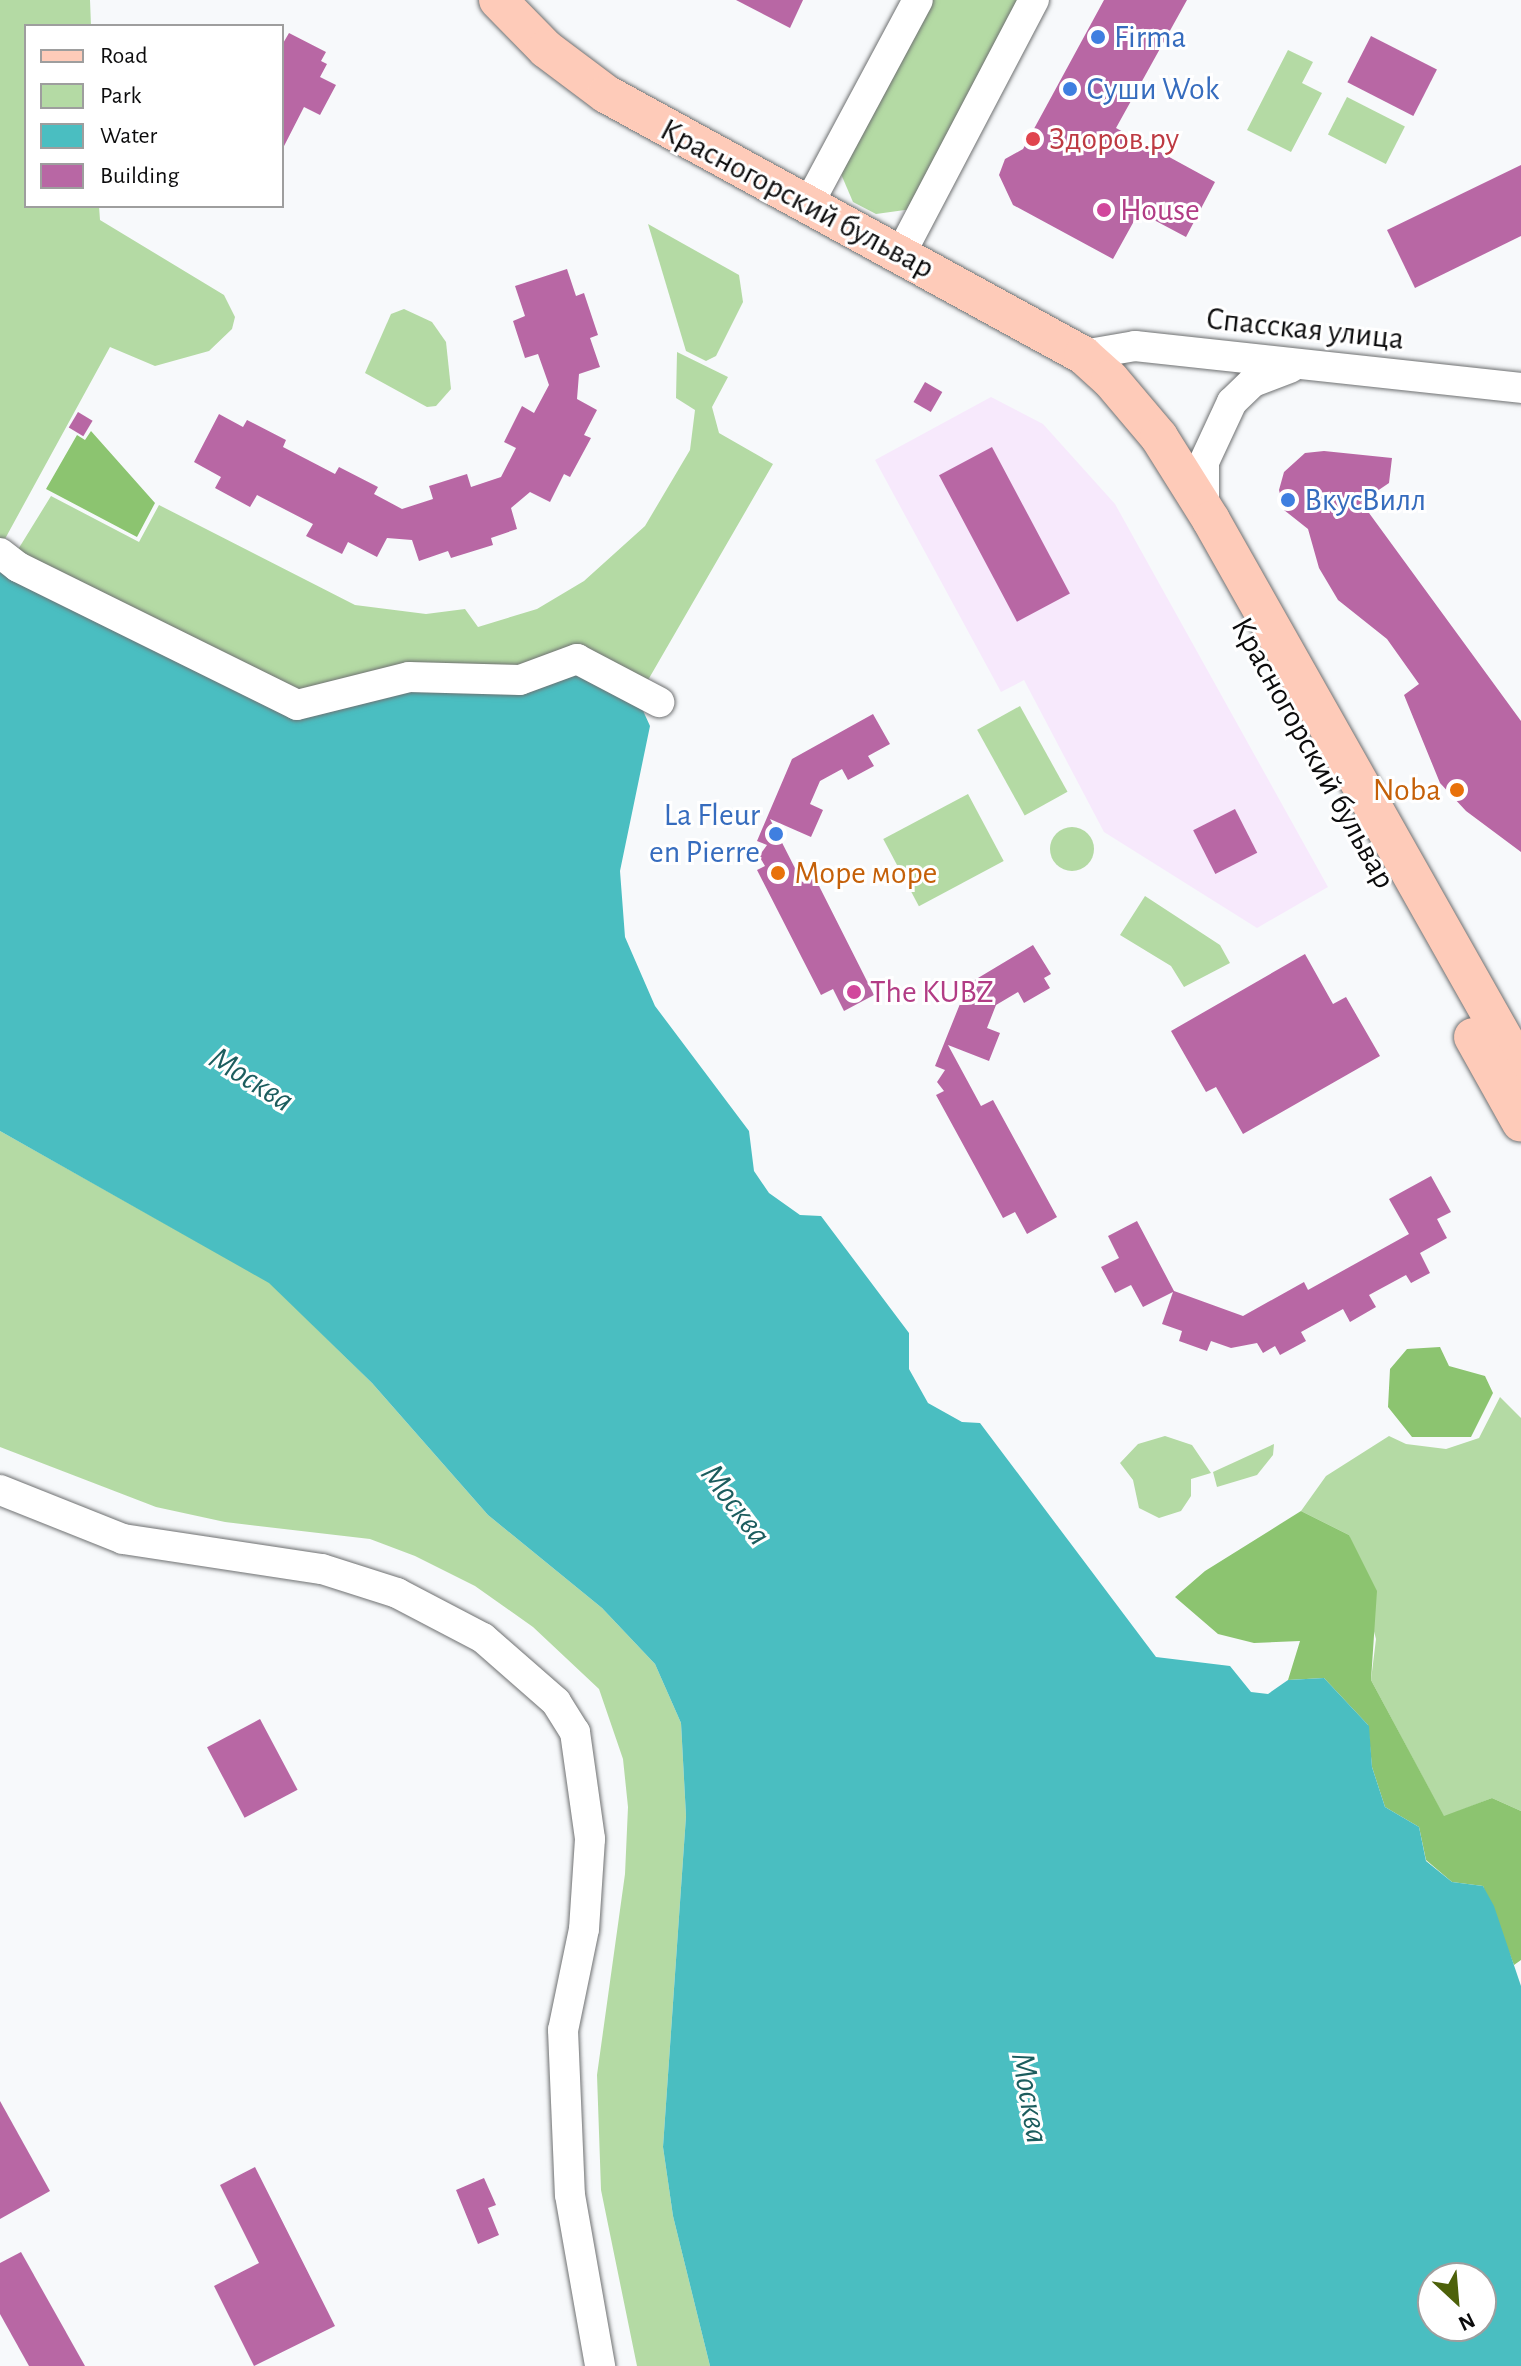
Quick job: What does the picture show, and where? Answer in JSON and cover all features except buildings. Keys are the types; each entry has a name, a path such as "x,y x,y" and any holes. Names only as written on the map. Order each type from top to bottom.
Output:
{"main road":[{"name":"Красногорский бульвар","path":"498,0 546,49 606,94 901,253 1097,367 1159,437 1204,507 1521,1069"},
{"name":"Красногорский бульвар","path":"1097,367 1521,1123"}],"street":[{"path":"809,203 918,0"},
{"path":"901,253 1034,0"},
{"name":"Спасская улица","path":"1097,367 1135,346 1521,388"},
{"path":"1204,507 1204,462 1232,402 1253,382 1300,365"},
{"path":"0,553 18,567 297,705 409,677 520,680 577,659 659,702"},
{"path":"0,1490 123,1539 322,1569 397,1593 483,1638 556,1702 575,1732 590,1839 584,1929 563,2030 570,2195 600,2366"}],"shaded area":[{"path":"991,397 1043,424 1115,504 1328,887 1257,928 1104,832 1024,680 1001,692 875,460"}],"green space":[{"path":"0,0 90,0 91,24 24,24 24,208 99,208 100,220 224,295 235,317 232,329 209,351 155,366 110,347 0,548"},
{"path":"933,0 1022,0 912,209 876,214 853,202 841,174"},
{"path":"1288,50 1313,62 1302,83 1322,93 1291,152 1247,130"},
{"path":"1347,97 1405,127 1386,164 1328,134"},
{"path":"648,224 739,275 743,302 716,356 706,361 686,351"},
{"path":"404,309 432,322 446,342 451,389 436,406 427,407 365,373 391,314"},
{"path":"677,352 728,377 712,407 719,433 773,464 644,687 518,674 296,699 14,556 51,496 139,542 159,505 355,605 426,614 465,609 478,627 537,609 584,581 645,526 690,450 695,410 676,398"},
{"path":"91,431 155,503 137,537 46,489 77,435 85,440"},
{"path":"1020,706 1068,792 1025,815 977,730"},
{"path":"968,794 1004,861 919,906 883,839"},
{"path":"1072,827 1087,834 1094,849 1087,864 1072,871 1057,864 1050,849 1057,834"},
{"path":"1145,896 1220,945 1230,963 1184,987 1171,966 1120,935"},
{"path":"0,1131 269,1282 372,1383 488,1515 602,1608 655,1664 681,1723 686,1816 663,2147 673,2216 710,2366 637,2366 601,2190 597,2075 625,1874 628,1807 623,1759 599,1689 533,1627 475,1586 415,1556 370,1539 225,1522 156,1507 0,1447"},
{"path":"1440,1347 1449,1366 1485,1376 1493,1393 1471,1437 1412,1437 1388,1407 1390,1369 1407,1349"},
{"path":"1500,1397 1521,1418 1521,1811 1492,1798 1444,1817 1371,1680 1376,1639 1349,1535 1301,1511 1326,1476 1389,1436 1406,1444 1446,1449 1479,1438"},
{"path":"1165,1436 1192,1445 1211,1473 1191,1479 1191,1496 1181,1511 1159,1518 1139,1508 1133,1480 1120,1463 1138,1444"},
{"path":"1274,1444 1273,1455 1257,1475 1217,1487 1213,1472"},
{"path":"1301,1511 1349,1535 1377,1591 1371,1680 1444,1816 1492,1798 1521,1811 1521,1960 1514,1965 1483,1886 1452,1882 1426,1860 1419,1827 1385,1807 1372,1767 1368,1725 1324,1678 1288,1680 1300,1641 1254,1643 1218,1634 1175,1597 1205,1571"}],"water":[{"name":"Москва","path":"0,566 298,713 412,689 575,668 640,704 650,726 620,871 625,937 655,1006 749,1131 754,1171 769,1193 800,1215 821,1216 909,1333 909,1369 928,1403 962,1422 980,1423 1156,1657 1230,1666 1251,1692 1268,1694 1288,1680 1324,1678 1369,1726 1372,1767 1385,1807 1419,1827 1426,1861 1452,1882 1483,1886 1494,1906 1521,1986 1521,2366 710,2366 673,2216 663,2147 686,1816 681,1723 655,1664 602,1608 488,1515 372,1383 269,1283 0,1131"}],"place":[{"name":"Firma","path":"1098,37"},
{"name":"Суши Wok","path":"1070,89"},
{"name":"Здоров.ру","path":"1033,139"},
{"name":"House","path":"1104,210"},
{"name":"ВкусВилл","path":"1288,500"},
{"name":"Noba","path":"1457,790"},
{"name":"La Fleur en Pierre","path":"776,834"},
{"name":"Море море","path":"778,873"},
{"name":"The KUBZ","path":"854,992"}]}
